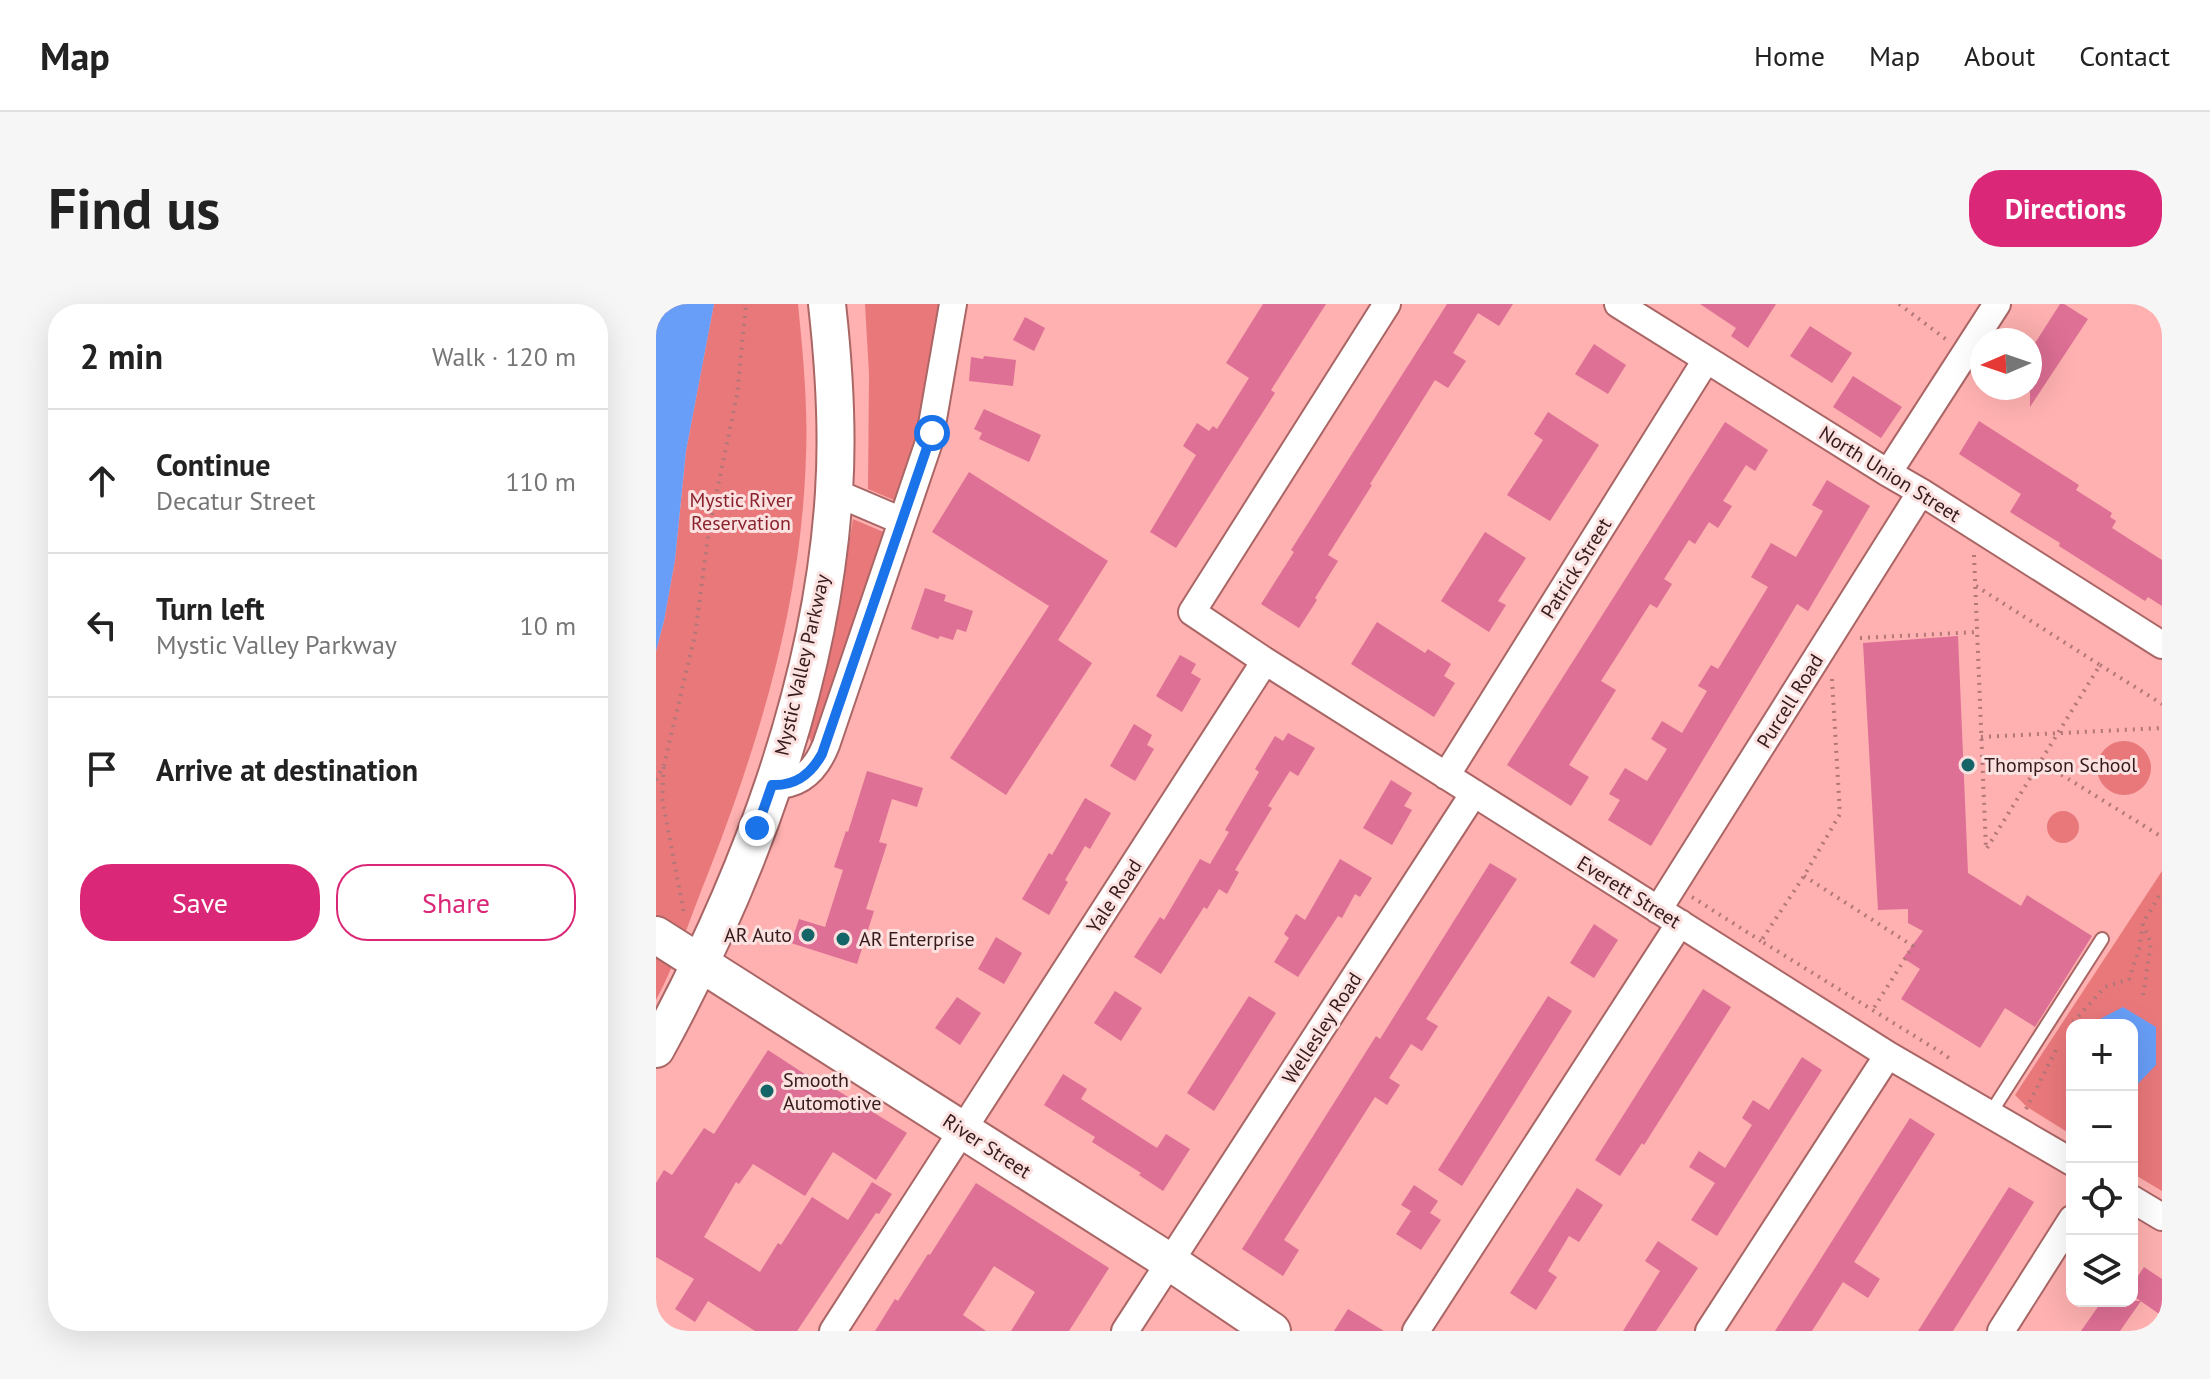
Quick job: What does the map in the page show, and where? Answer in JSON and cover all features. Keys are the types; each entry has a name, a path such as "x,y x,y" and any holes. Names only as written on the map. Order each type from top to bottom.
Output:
{"main road":[{"name":"Mystic Valley Parkway","path":"656,1049 702,963 772,785 793,719 811,643 834,492 834,390 827,304"},
{"name":"River Street","path":"670,924 702,963 1170,1262 1272,1331"}],"street":[{"path":"772,785 792,783 812,770 822,754 932,433 953,304"},
{"name":"Everett Street","path":"1387,304 1192,612 1888,1055 2066,1158"},
{"name":"North Union Street","path":"1618,304 2162,645"},
{"path":"1888,473 1997,304"},
{"name":"Patrick Street","path":"1446,776 1706,360"},
{"path":"834,492 902,521"},
{"name":"Purcell Road","path":"1416,1331 1669,916 1921,492"},
{"name":"Yale Road","path":"833,1331 1265,661"},
{"name":"Wellesley Road","path":"1125,1331 1474,793"},
{"path":"1709,1331 1888,1055"},
{"path":"2138,1203 2162,1217"},
{"path":"2001,1331 2066,1228"}],"lane":[{"path":"1990,1114 2102,939"}],"path":[{"path":"670,924 662,798 664,765 695,635 709,529 737,395 746,304"},
{"path":"1899,304 1964,354"},
{"path":"1973,551 1986,850 2100,665"},
{"path":"1976,586 2162,704"},
{"path":"1849,638 1978,632"},
{"path":"1761,941 1840,814 1832,673"},
{"path":"1981,737 2162,728"},
{"path":"2041,762 2162,837"},
{"path":"656,780 664,765"},
{"path":"1804,876 1913,946 1872,1011"},
{"path":"2075,1019 2105,987 2129,979 2139,949 2143,923 2162,894"},
{"path":"1692,897 1954,1062"},
{"path":"2143,923 2151,943 2143,995"},
{"path":"2023,1115 2060,1042"}],"green space":[{"name":"Mystic River Reservation","path":"714,304 798,304 806,417 803,509 776,667 746,770 678,953 656,1000 656,651 675,560 686,451"},
{"path":"865,304 940,304 920,432 896,501 868,489 869,374"},
{"path":"853,519 886,533 814,742 811,742 809,737 836,624"},
{"path":"2124,741 2143,749 2151,768 2143,787 2124,795 2105,787 2097,768 2105,749"},
{"path":"2063,811 2074,816 2079,827 2074,838 2063,843 2052,838 2047,827 2052,816"},
{"path":"2162,871 2162,1191 2138,1177 2138,1019 2066,1019 2066,1131 2027,1107 2015,1095"}],"water":[{"path":"656,304 714,304 686,451 675,560 656,651"},
{"path":"2123,1007 2156,1027 2156,1065 2138,1084 2138,1019 2100,1019"}],"building":[{"path":"1263,304 1326,304 1271,390 1275,393 1176,548 1150,532 1196,455 1183,446 1197,423 1209,431 1213,426 1217,429 1249,378 1226,363"},
{"path":"1447,304 1513,304 1499,326 1478,313 1453,353 1466,361 1448,388 1435,380 1328,555 1338,561 1299,628 1261,604 1294,552 1291,550"},
{"path":"1700,304 1776,304 1748,348 1731,336 1736,328"},
{"path":"2060,304 2088,319 2042,389 2042,332"},
{"path":"1025,317 1045,328 1034,351 1013,340"},
{"path":"1810,326 1852,353 1832,383 1790,356"},
{"path":"1594,344 1626,365 1608,394 1575,374"},
{"path":"984,356 1016,360 1013,386 969,381 971,357 983,359"},
{"path":"1853,376 1902,407 1881,438 1833,407"},
{"path":"984,409 1041,435 1029,462 979,439 982,433 974,429"},
{"path":"1548,412 1599,445 1550,521 1507,495 1543,440 1534,434"},
{"path":"1979,421 2079,485 2076,490 2112,513 2110,517 2116,521 2112,528 2162,560 2162,606 2148,597 2145,601 2010,512 2021,494 1959,454"},
{"path":"1725,422 1768,450 1755,471 1746,465 1723,501 1732,506 1718,528 1709,522 1695,544 1689,540 1664,579 1672,584 1657,608 1650,604 1601,681 1616,690 1569,765 1589,777 1571,806 1507,765"},
{"path":"969,472 1108,561 1058,640 1092,663 1006,795 950,758 1049,606 932,532"},
{"path":"1827,480 1870,506 1808,611 1797,604 1651,846 1608,820 1620,800 1609,794 1625,768 1647,781 1667,749 1651,739 1662,721 1682,733 1707,691 1698,686 1711,665 1718,669 1768,587 1751,577 1771,543 1796,557 1823,511 1812,505"},
{"path":"1485,532 1526,558 1498,601 1506,605 1489,632 1441,601"},
{"path":"925,588 946,595 944,601 973,611 966,632 957,629 953,640 940,636 938,639 911,629"},
{"path":"1377,622 1425,653 1428,649 1451,664 1444,676 1455,683 1434,717 1351,664"},
{"path":"1958,636 1968,873 2021,906 2027,895 2092,936 2035,1027 2005,1008 1980,1048 1901,999 1920,969 1903,958 1923,931 1908,923 1908,909 1878,910 1863,643"},
{"path":"1180,655 1196,664 1191,673 1201,679 1182,712 1156,696"},
{"path":"1134,724 1152,735 1147,745 1154,749 1135,781 1110,766"},
{"path":"1288,733 1315,748 1298,776 1290,771 1268,806 1272,808 1235,870 1239,872 1227,894 1219,889 1207,909 1204,907 1161,974 1134,957 1160,917 1164,920 1200,859 1210,864 1229,832 1225,830 1259,772 1255,769 1275,736 1283,741"},
{"path":"867,771 923,788 917,807 892,799 879,842 887,844 866,909 874,911 857,964 791,943 799,919 825,927 843,870 834,867"},
{"path":"1391,780 1412,793 1404,806 1412,810 1392,845 1363,828"},
{"path":"1085,798 1111,813 1090,849 1085,846 1049,915 1022,899"},
{"path":"1340,859 1372,878 1360,897 1355,894 1342,918 1338,916 1298,977 1274,962 1289,938 1284,934 1296,914 1305,920"},
{"path":"1490,863 1517,879 1426,1019 1438,1026 1422,1051 1411,1044 1389,1078 1400,1085 1387,1105 1375,1097 1284,1240 1299,1250 1283,1276 1242,1249 1376,1036 1380,1039"},
{"path":"1594,924 1618,940 1594,978 1570,963"},
{"path":"996,937 1022,953 1004,984 978,969"},
{"path":"1703,989 1731,1007 1644,1145 1642,1143 1620,1176 1595,1160"},
{"path":"1115,991 1142,1008 1121,1041 1094,1023"},
{"path":"1249,996 1276,1013 1214,1111 1187,1093"},
{"path":"1548,996 1572,1011 1462,1186 1438,1170"},
{"path":"957,997 981,1013 960,1045 935,1028"},
{"path":"768,1050 820,1084 822,1081 907,1133 876,1180 833,1152 805,1196 753,1164 739,1184 736,1182 704,1237 760,1272 812,1197 848,1220 872,1182 892,1194 797,1331 755,1331 708,1301 695,1322 675,1309 694,1279 656,1257 656,1183 664,1170 672,1175 704,1128 714,1134"},
{"path":"1802,1057 1822,1070 1717,1236 1691,1220 1715,1183 1689,1167 1699,1151 1725,1168 1752,1125 1742,1118 1753,1100 1769,1110"},
{"path":"1063,1074 1087,1089 1081,1099 1157,1148 1166,1134 1190,1149 1163,1191 1092,1142 1095,1137 1044,1105"},
{"path":"1910,1118 1935,1134 1854,1262 1880,1279 1868,1298 1843,1282 1812,1331 1775,1331"},
{"path":"976,1183 1109,1268 1069,1331 1011,1331 1035,1292 994,1266 963,1315 986,1331 875,1331 895,1299 898,1301 930,1255"},
{"path":"1414,1185 1438,1201 1430,1213 1441,1220 1421,1250 1396,1234 1411,1211 1401,1205"},
{"path":"2009,1187 2034,1202 1953,1331 1918,1331"},
{"path":"1577,1188 1603,1205 1579,1242 1569,1236 1548,1271 1557,1277 1536,1310 1510,1293"},
{"path":"1658,1241 1698,1268 1656,1331 1623,1331 1660,1271 1645,1261"},
{"path":"2144,1267 2162,1279 2162,1316 2138,1299 2138,1276"},
{"path":"2098,1307 2137,1307 2120,1331 2081,1331"},
{"path":"1348,1309 1384,1331 1334,1331"}],"place":[{"name":"Thompson School","path":"1968,765"},
{"name":"AR Auto","path":"808,935"},
{"name":"AR Enterprise","path":"843,939"},
{"name":"Smooth Automotive","path":"767,1091"}],"route":[{"path":"757,828 772,785 799,780 812,770 822,754 932,433"}]}
